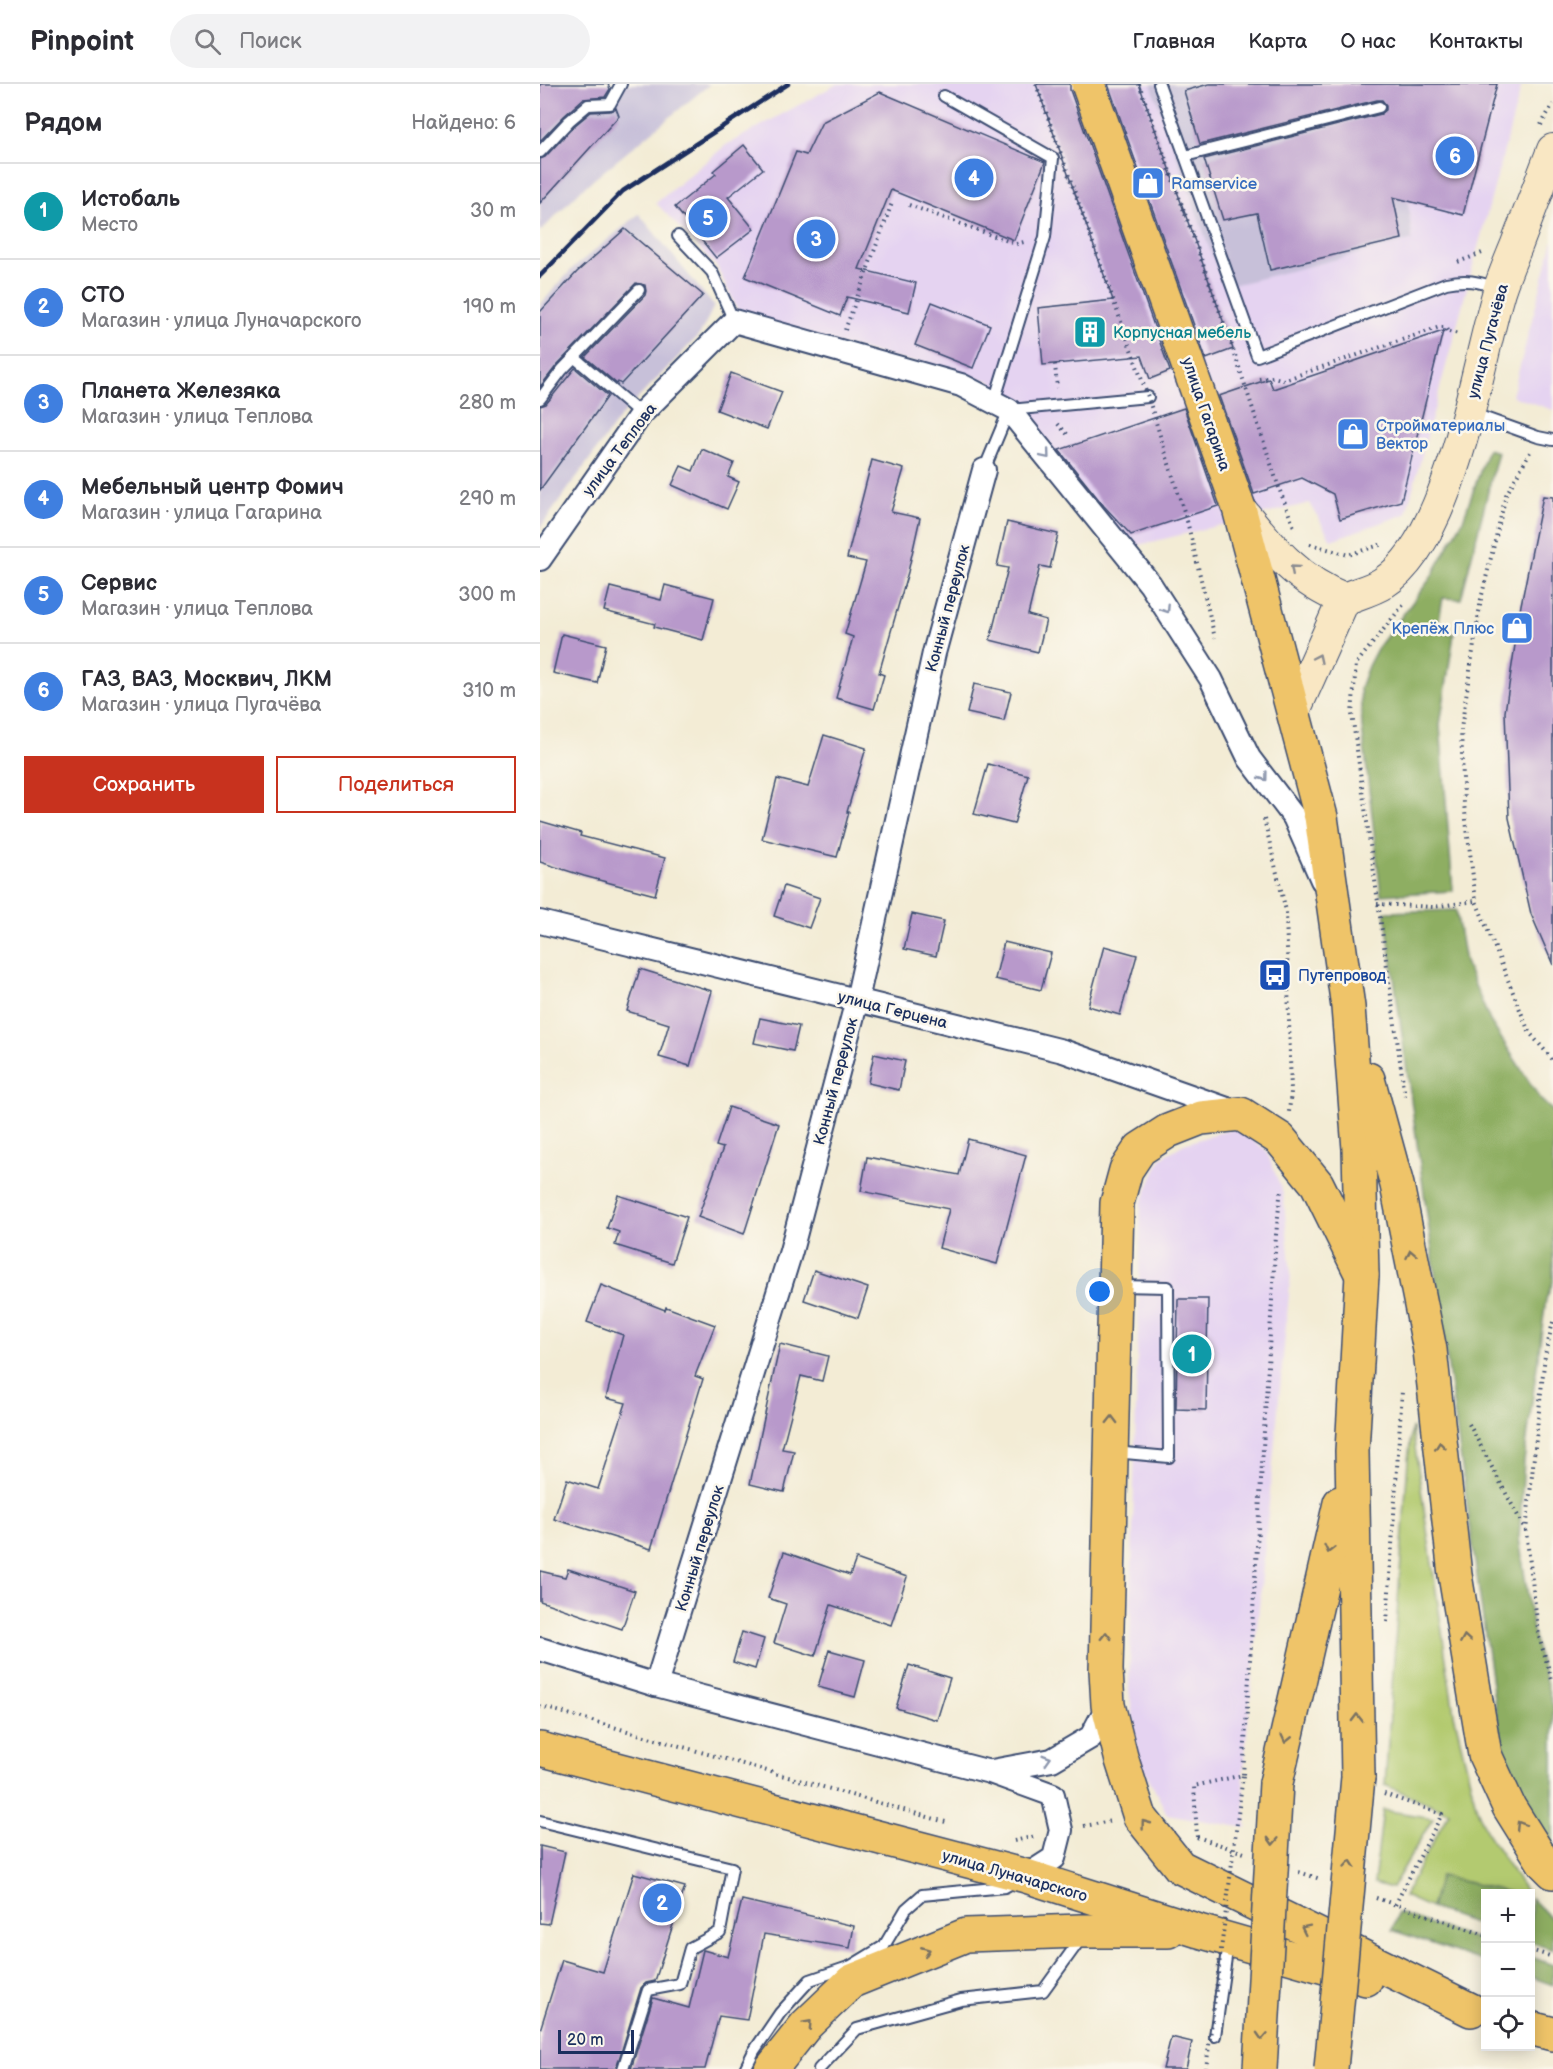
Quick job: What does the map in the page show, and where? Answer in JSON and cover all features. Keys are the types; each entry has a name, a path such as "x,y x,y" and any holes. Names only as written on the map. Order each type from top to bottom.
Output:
{"main road":[{"name":"улица Гагарина","path":"1088,84 1239,508 1321,817 1348,1007"},
{"name":"улица Пугачёва","path":"1344,598 1382,584 1400,568 1416,548 1442,496 1468,412 1488,285 1546,140"},
{"path":"1239,508 1272,549 1304,578 1344,598 1294,711"},
{"path":"1331,2069 1366,1784 1352,1451 1362,1275 1359,1149 1348,1007"},
{"path":"1348,1007 1397,1185 1430,1350 1455,1575 1485,1755 1509,1807 1544,1863 1553,1872"},
{"path":"1362,1275 1317,1184 1280,1139 1241,1114 1201,1119 1168,1131 1140,1149 1126,1170 1117,1203 1106,1670 1108,1705 1120,1757 1140,1817 1180,1867 1478,2012"},
{"path":"1260,2069 1276,1783 1352,1451"},
{"name":"улица Луначарского","path":"540,1749 1026,1876 1214,1935 1478,2012"},
{"path":"771,2069 806,2025 852,1981 966,1935 1087,1931 1214,1935"},
{"path":"1535,2029 1553,2034"}],"street":[{"path":"734,321 961,385 1001,406 1150,584 1211,679 1250,758 1294,817 1334,906"},
{"name":"улица Теплова","path":"540,559 641,414 734,321"},
{"name":"Конный переулок","path":"656,1685 791,1251 857,1000 934,653 984,470"},
{"name":"улица Герцена","path":"540,922 1063,1051 1241,1114"},
{"path":"540,1649 656,1685 990,1772 1053,1795 1061,1830 1054,1858 1026,1876"},
{"path":"990,1772 1052,1760 1091,1737 1108,1705"},
{"path":"1344,2069 1352,1976"}],"lane":[{"path":"540,152 569,121 588,105 610,105 621,84"},
{"path":"1159,84 1257,356 1446,283 1463,279 1488,285"},
{"path":"944,96 1053,158 1045,237 984,470"},
{"path":"1185,156 1378,107"},
{"path":"678,236 712,272 734,321"},
{"path":"540,399 639,290"},
{"path":"575,358 641,414"},
{"path":"1001,406 1148,397"},
{"path":"1468,412 1538,437 1553,440"},
{"path":"1111,1451 1169,1457 1168,1287 1115,1286"},
{"path":"540,1821 732,1868 720,1932 690,1948 681,1984 648,1990 623,2069"},
{"path":"745,2069 754,2051 780,2013 810,1980 851,1966 885,1946 906,1909 922,1896 1005,1887 1026,1876"},
{"path":"819,2069 858,2029 961,2000 1043,1990 1087,1931"},
{"path":"1214,1935 1215,2036"}],"path":[{"path":"1036,84 1148,397 1187,521"},
{"path":"1139,84 1295,531"},
{"path":"1546,140 1553,104"},
{"path":"838,350 892,203"},
{"path":"909,205 1016,244 1045,237"},
{"path":"1488,285 1489,250"},
{"path":"1259,379 1274,377 1284,380 1440,327 1445,327 1446,331 1464,334"},
{"path":"1538,437 1506,495 1481,599 1461,729 1464,804 1476,901 1529,1032 1553,1060"},
{"path":"1309,543 1348,555 1386,543"},
{"path":"1404,604 1356,664 1352,714 1377,904 1433,907 1476,901"},
{"path":"1206,2069 1243,1775 1276,1235 1291,1092 1286,911 1262,813"},
{"path":"1553,1322 1543,1365 1526,1531 1539,1637 1553,1683"},
{"path":"1387,1625 1402,1391"},
{"path":"1464,1415 1526,1531"},
{"path":"540,1707 957,1825"},
{"path":"1197,1837 1194,1786 1243,1775"},
{"path":"1366,1784 1442,1814 1395,1905"},
{"path":"1014,1841 1061,1830 1140,1817"},
{"path":"1187,1833 1252,1856"},
{"path":"1296,1871 1329,1882"},
{"path":"1373,1897 1481,1934"},
{"path":"1535,1952 1553,1957"}],"shaded area":[{"path":"540,84 710,84 582,189 540,232"},
{"path":"837,84 1151,84 1412,240 1408,201 1445,84 1522,84 1406,514 1331,540 1310,503 1131,547 990,381 830,342 740,315 717,267 656,203 726,145"},
{"path":"1151,84 1445,84 1408,201 1412,240 1242,283 1222,284"},
{"path":"639,214 714,306 700,334 620,417 540,528 540,305 573,268"},
{"path":"1553,240 1553,410 1512,396"},
{"path":"1235,1128 1266,1150 1283,1193 1291,1274 1243,1775 1246,1828 1167,1814 1139,1759 1129,1690 1141,1204 1161,1158 1184,1144"}],"green space":[{"path":"1488,449 1498,452 1461,599 1443,598 1437,630 1454,634 1440,725 1453,891 1381,895 1362,727 1360,688 1377,649 1430,579 1463,520"},
{"path":"1456,910 1465,962 1490,1021 1541,1100 1553,1111 1553,1282 1546,1299 1524,1461 1519,1538 1535,1643 1553,1706 1553,1857 1545,1846 1508,1767 1496,1713 1385,912"},
{"path":"1412,1427 1454,1714 1476,1806 1487,1833 1524,1889 1495,1889 1441,1876 1431,1908 1404,1896 1449,1812 1385,1785"},
{"path":"1383,1810 1433,1818 1392,1888 1374,1883"},
{"path":"1440,1876 1495,1889 1481,1889 1481,1926 1431,1908"},
{"path":"1535,1902 1553,1920 1553,1950 1535,1943"},
{"path":"1398,1913 1481,1941 1481,1961 1392,1930"},
{"path":"1535,1958 1553,1965 1553,1985 1535,1978"}],"building":[{"path":"540,84 608,84 610,89 605,97 583,99 540,141"},
{"path":"1036,84 1070,84 1070,90 1170,371 1150,379 1142,356 1043,365 1038,308 1113,300"},
{"path":"1108,84 1139,84 1233,349 1206,359"},
{"path":"1209,84 1497,84 1463,215 1393,197 1402,239 1270,270 1257,213 1223,220 1204,159 1381,114 1386,110 1386,105 1382,100 1377,100 1200,144 1184,91"},
{"path":"880,92 1045,162 1014,240 891,190 859,269 916,283 909,312 847,297 840,316 745,277 796,152 806,155 822,122"},
{"path":"616,108 619,116 540,203 540,159 545,157 574,126 591,112 610,111"},
{"path":"744,145 763,169 728,197 754,229 716,258 675,207 716,174 713,171"},
{"path":"625,229 703,295 621,384 618,382 617,384 585,357 645,295 645,285 636,283 557,365 540,387 540,312 577,272"},
{"path":"932,302 990,325 973,368 915,345"},
{"name":"Стройматериалы Вектор","path":"1443,331 1401,501 1340,519 1333,494 1302,478 1254,494 1219,396 1269,379 1273,389"},
{"path":"575,368 608,396 540,490 540,406 546,404"},
{"path":"731,373 782,392 767,429 717,410"},
{"path":"1184,408 1218,506 1131,535 1104,506 1059,450"},
{"path":"702,449 734,463 728,477 739,482 727,509 672,485 681,466 693,471"},
{"path":"872,460 904,469 891,512 920,518 908,572 879,673 884,675 874,709 836,698 853,637 845,634 866,562 847,558"},
{"path":"1543,496 1553,497 1553,965 1531,914 1509,818 1505,712 1521,605"},
{"path":"1007,522 1058,534 1050,568 1040,566 1028,615 1046,620 1038,652 990,640 1008,568 997,566"},
{"path":"665,585 714,598 703,640 654,627 655,624 604,611 610,587 661,600"},
{"path":"562,634 606,645 597,683 553,673"},
{"path":"974,684 1011,692 1004,721 967,713"},
{"path":"824,735 866,748 847,812 849,812 837,857 762,839 777,779 808,787"},
{"path":"988,764 1028,775 1014,824 974,814"},
{"path":"540,821 581,833 580,836 665,858 655,895 540,862"},
{"path":"784,886 820,898 809,928 774,916"},
{"path":"912,914 944,921 936,956 904,949"},
{"path":"1004,942 1051,953 1041,990 995,979"},
{"path":"1104,946 1137,955 1120,1015 1088,1006"},
{"path":"640,969 712,991 690,1066 659,1057 669,1024 627,1011"},
{"path":"760,1018 799,1026 793,1051 754,1043"},
{"path":"874,1054 905,1061 899,1090 868,1083"},
{"path":"729,1107 779,1124 744,1234 698,1217 723,1148 716,1146"},
{"path":"968,1139 1026,1155 997,1264 939,1248 949,1209 861,1191 867,1157 959,1175"},
{"path":"618,1195 687,1217 672,1263 615,1245 619,1232 607,1228"},
{"path":"814,1270 868,1288 858,1318 804,1300"},
{"path":"601,1285 665,1310 666,1307 715,1325 695,1376 703,1379 651,1549 554,1519 567,1479 598,1489 626,1403 606,1398 623,1335 587,1322"},
{"path":"1178,1299 1208,1299 1206,1410 1176,1409"},
{"path":"780,1344 828,1356 822,1381 801,1376 782,1449 794,1451 784,1492 750,1484"},
{"path":"784,1552 850,1575 856,1559 907,1577 891,1625 831,1605 815,1656 774,1643 786,1604 768,1598"},
{"path":"568,1569 635,1591 622,1629 540,1601 540,1571 565,1577"},
{"path":"742,1632 764,1639 755,1669 733,1662"},
{"path":"829,1650 865,1660 855,1697 818,1687"},
{"path":"909,1665 950,1678 937,1720 896,1708"},
{"path":"540,1846 565,1852 549,1924 540,1923"},
{"path":"634,1873 685,1887 655,1981 646,1983 641,1988 616,2069 540,2069 540,2030 562,1960 603,1972"},
{"path":"742,1900 854,1926 850,1948 764,1934 747,2020 719,2016 705,2069 631,2069 653,1998 689,2008 703,1950 728,1957"},
{"path":"1171,2037 1192,2042 1186,2069 1163,2069"}],"railway":[{"path":"540,276 623,191 788,84"}],"place":[{"name":"ГАЗ, ВАЗ, Москвич, ЛКМ","path":"1455,156"},
{"name":"Мебельный центр Фомич","path":"974,178"},
{"name":"Ramservice","path":"1148,183"},
{"name":"Сервис","path":"708,218"},
{"name":"Планета Железяка","path":"816,239"},
{"name":"Корпусная мебель","path":"1090,332"},
{"name":"Стройматериалы Вектор","path":"1353,434"},
{"name":"Крепёж Плюс","path":"1517,628"},
{"name":"Путепровод","path":"1275,975"},
{"name":"Истобаль","path":"1192,1354"},
{"name":"СТО","path":"662,1903"}]}
